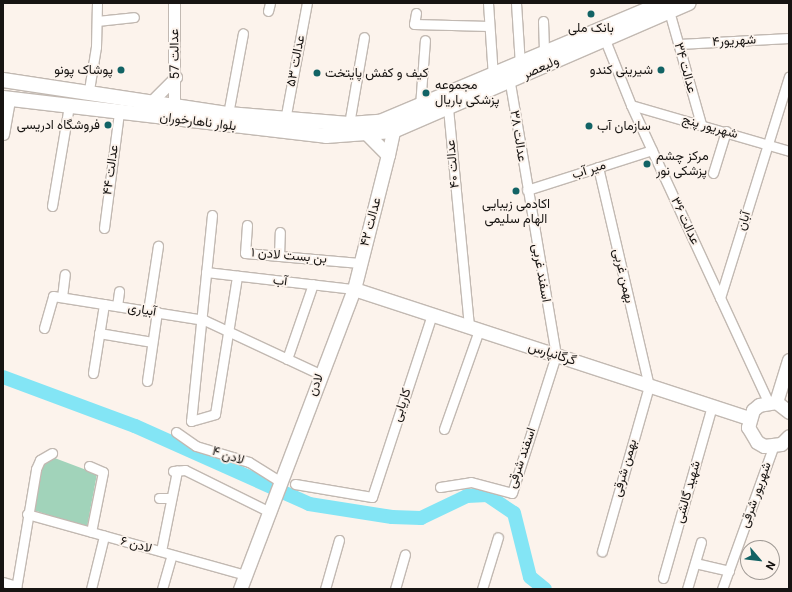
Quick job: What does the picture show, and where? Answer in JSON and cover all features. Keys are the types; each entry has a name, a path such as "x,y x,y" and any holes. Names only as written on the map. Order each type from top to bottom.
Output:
{"main road":[{"name":"ولیعصر","path":"393,132 510,82 603,34 649,6 666,7 689,3"},
{"name":"ولیعصر","path":"380,122 544,55 603,34 666,7"},
{"name":"بلوار ناهارخوران","path":"3,80 89,90 152,101 173,112 326,136 368,135 393,132"},
{"name":"بلوار ناهارخوران","path":"6,98 119,112 228,114 285,120 349,124 380,122"},
{"name":"عدالت ۴۲","path":"354,289 393,132"},
{"path":"368,135 388,155"},
{"name":"گرگانپارس","path":"354,289 749,418"},
{"name":"لادن","path":"269,508 354,289"},
{"path":"789,360 772,402 756,408 749,418 748,427 757,442 773,446 789,436"},
{"path":"772,402 789,412"},
{"path":"240,589 269,508"}],"street":[{"path":"89,90 97,21 97,3"},
{"name":"عدالت 57","path":"173,112 176,76 174,3"},
{"name":"عدالت ۵۳","path":"285,120 307,3"},
{"path":"488,3 492,76"},
{"path":"516,3 520,65"},
{"name":"عدالت ۳۴","path":"666,7 679,44 701,124"},
{"path":"416,13 414,24 489,26"},
{"path":"97,21 134,17"},
{"path":"543,21 544,55"},
{"path":"228,114 243,33"},
{"name":"عدالت ۳۶","path":"603,34 631,105 720,298 772,402"},
{"path":"349,124 364,37"},
{"name":"شهریور۴","path":"679,44 789,38"},
{"path":"420,106 426,40"},
{"path":"152,101 176,76"},
{"name":"آبان","path":"720,298 789,77"},
{"name":"عدالت ۳۸","path":"510,82 527,190"},
{"path":"3,134 6,98"},
{"name":"شهریور پنج","path":"631,105 726,131 789,151"},
{"path":"52,206 69,106"},
{"name":"عدالت ۴۰","path":"448,108 458,219 474,328"},
{"name":"۴۴ عدالت","path":"104,228 119,112"},
{"path":"713,173 726,131"},
{"name":"میر آب","path":"527,190 652,150"},
{"name":"بهمن غربی","path":"598,167 649,386"},
{"name":"اسفند غربی","path":"527,190 556,355"},
{"path":"212,215 206,272 204,320 191,420 215,414 237,276"},
{"name":"۱ بن بست لادن","path":"247,225 246,253 360,263"},
{"path":"279,256 280,232"},
{"path":"147,381 152,342 152,312 158,246"},
{"name":"آب","path":"206,272 354,289"},
{"path":"62,297 65,274"},
{"path":"287,359 313,284"},
{"path":"117,306 119,291"},
{"name":"آبیاری","path":"44,328 53,296 204,320 320,374"},
{"path":"93,373 104,304"},
{"name":"کاریابی","path":"295,484 372,496 432,314"},
{"path":"444,429 474,328"},
{"path":"99,333 152,342"},
{"name":"اسفند شرقی","path":"440,487 471,482 512,494 556,355"},
{"name":"بهمن شرقی","path":"602,551 649,386"},
{"name":"شهید گالشی","path":"663,578 712,406"},
{"name":"۴ لادن","path":"176,432 196,446 249,462 280,481"},
{"name":"شهریور شرقی","path":"722,589 773,446"},
{"path":"3,582 16,588 36,469 40,460 52,453"},
{"path":"89,466 103,472 91,532"},
{"path":"161,551 175,471 185,470 228,488 269,508"},
{"path":"159,498 171,498"},
{"name":"۶ لادن","path":"27,516 91,532 245,575"},
{"path":"90,589 104,536"},
{"path":"482,589 498,537"},
{"path":"325,589 339,540"},
{"path":"687,589 701,542"},
{"path":"395,589 405,554"},
{"path":"162,589 172,555"},
{"path":"695,563 728,571"}],"green space":[{"path":"52,457 97,474 87,527 33,510 42,467"}],"waterway":[{"path":"3,377 135,426 309,504 392,517 421,518 467,496 487,495 514,513 530,577 545,589"}],"place":[{"name":"بانک ملی","path":"591,14"},
{"name":"پوشاک پونو","path":"121,70"},
{"name":"شیرینی کندو","path":"661,70"},
{"name":"کیف و کفش پایتخت","path":"317,73"},
{"name":"مجموعه پزشکی باریال","path":"426,93"},
{"name":"فروشگاه ادریسی","path":"108,125"},
{"name":"سازمان آب","path":"589,126"},
{"name":"مرکز چشم پزشکی نور","path":"647,164"},
{"name":"اکادمی زیبایی الهام سلیمی","path":"516,191"}]}
